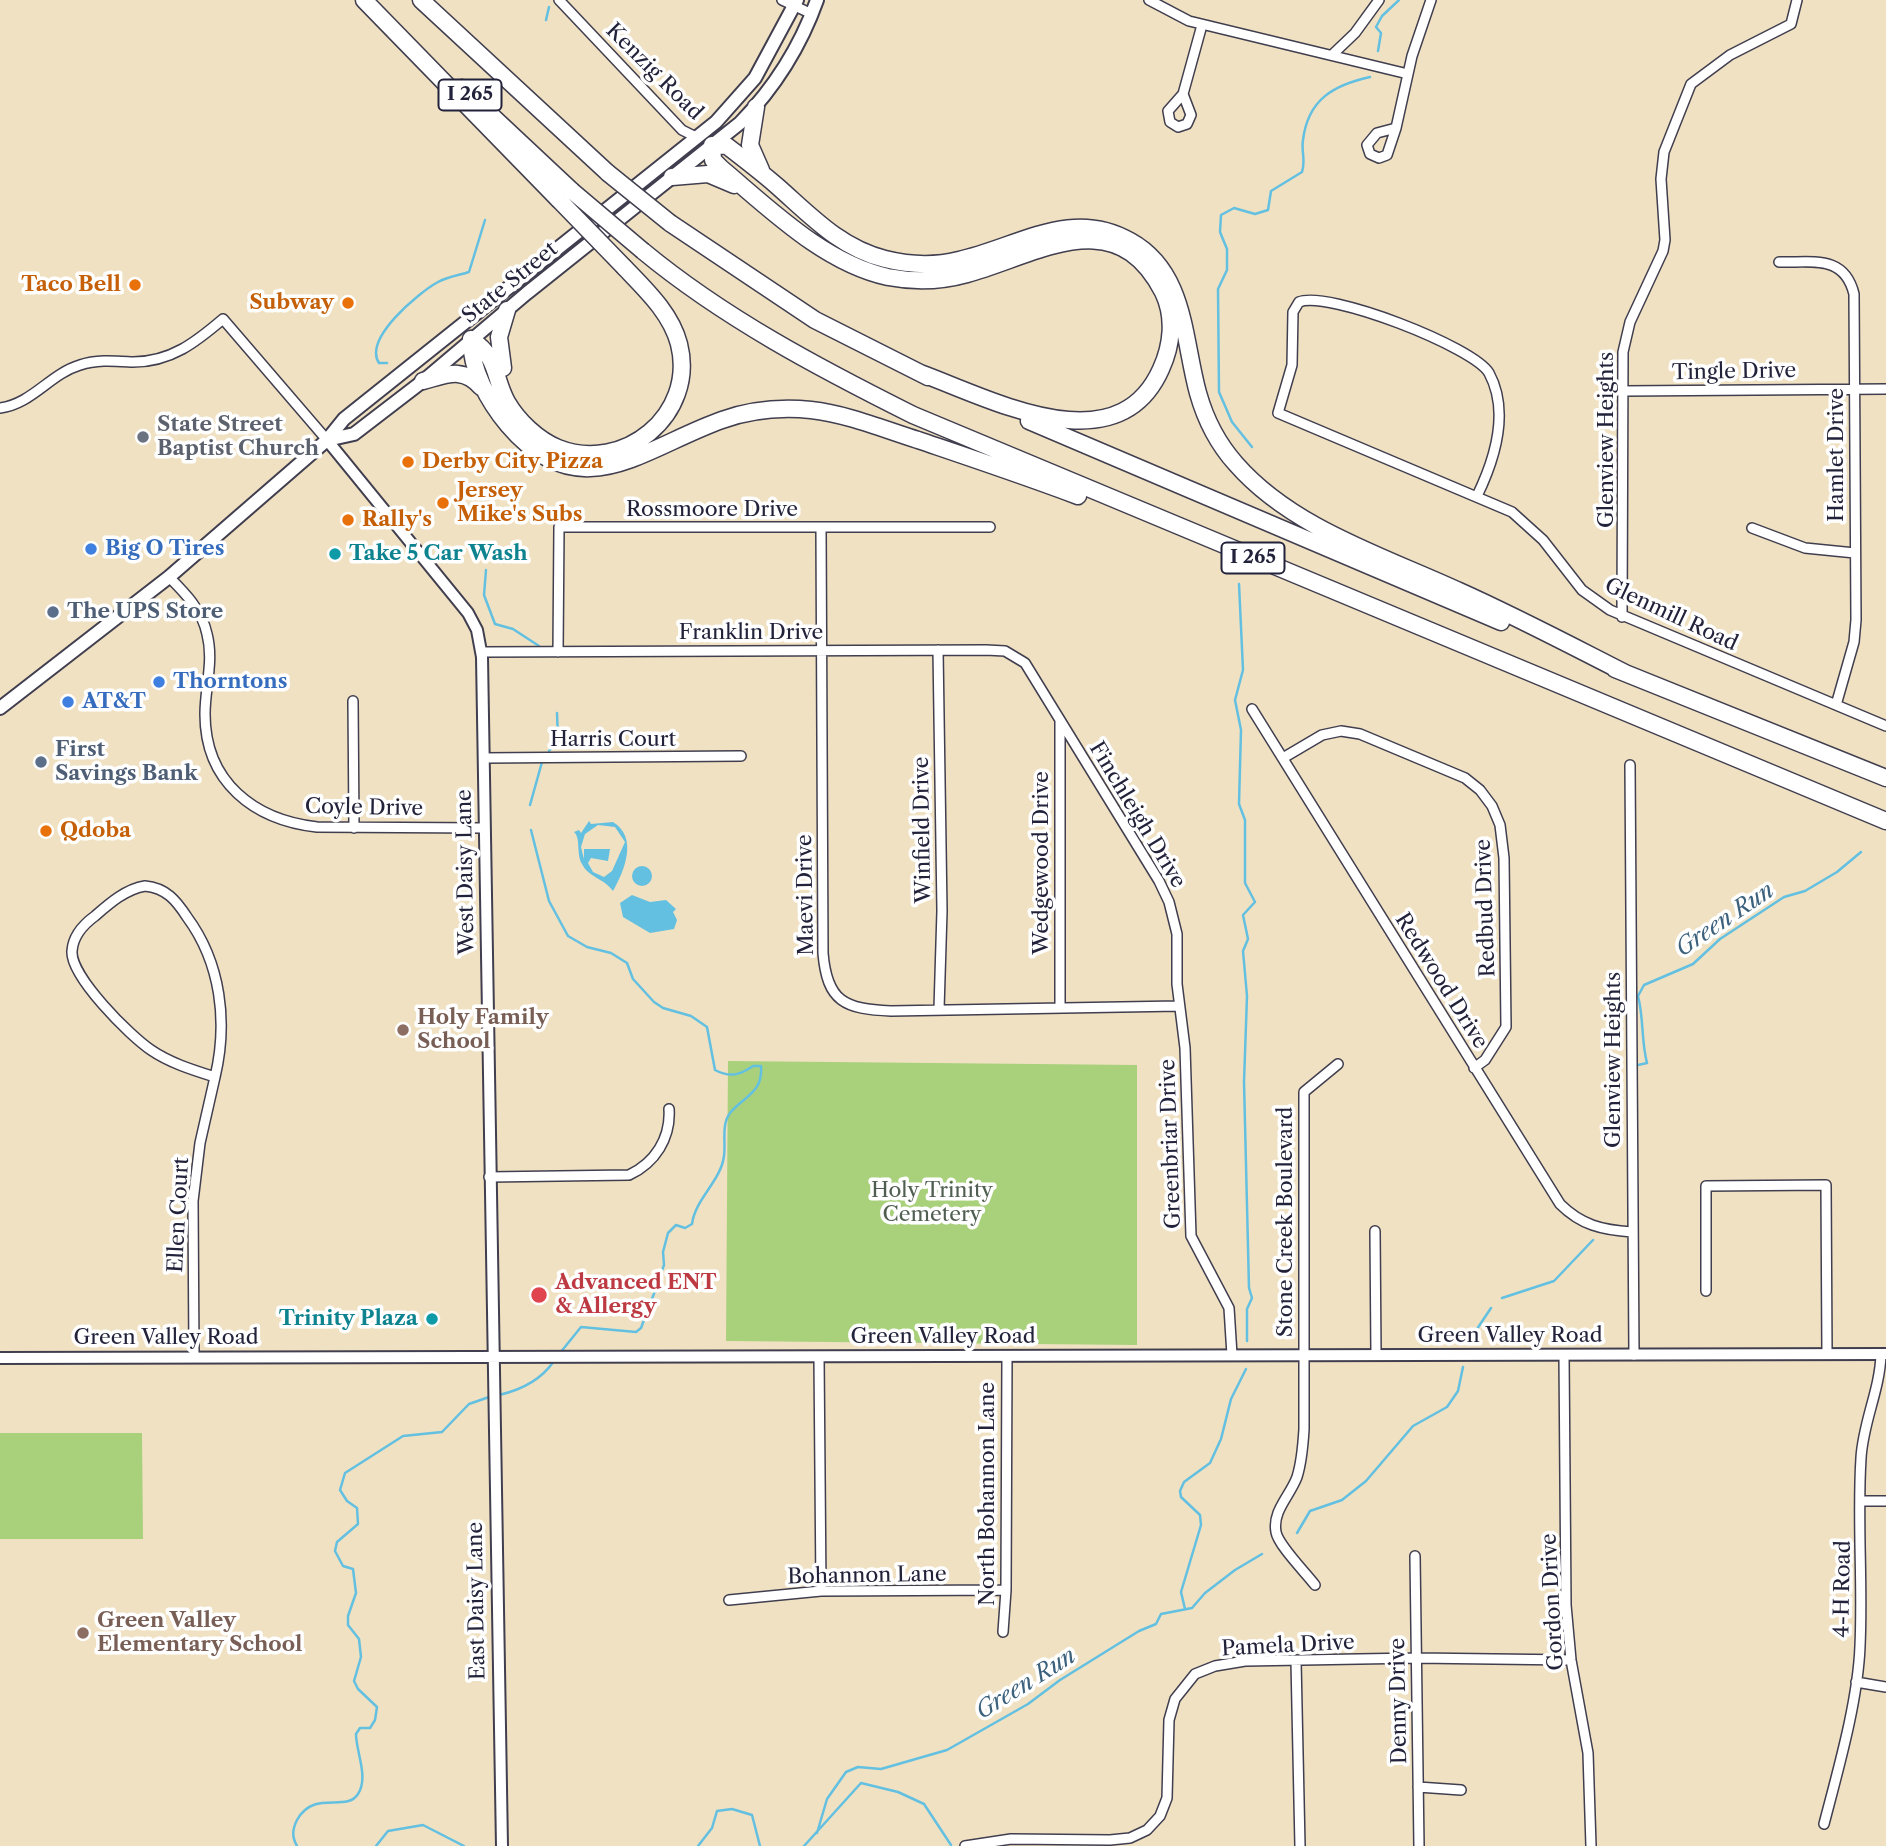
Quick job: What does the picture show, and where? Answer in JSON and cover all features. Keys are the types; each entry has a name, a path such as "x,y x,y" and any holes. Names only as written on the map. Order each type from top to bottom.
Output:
{"highway":[{"path":"366,0 565,196 662,309 679,344 680,381 667,415 642,440 610,453 591,455 555,447 527,427 508,402 489,353 466,333"},
{"name":"I 265","path":"421,0 608,173 670,223 815,320 920,373 1625,673 1886,778"},
{"path":"756,107 750,136 752,155 763,173 820,225 849,245 883,259 902,262 959,260 1047,231 1077,226 1106,230 1132,242 1148,253 1171,284 1184,323 1198,393 1218,440 1242,471 1270,498 1326,530 1484,602 1625,673"},
{"path":"778,187 727,146 712,145 713,160 798,232 833,254 869,271 906,279 965,275 1059,241 1095,240 1112,245 1144,264 1156,279 1170,315 1167,354 1149,388 1135,402 1099,420 1058,420 920,373"},
{"path":"672,177 708,174 748,190"},
{"name":"I 265","path":"565,196 752,327 849,383 977,443 1886,821"},
{"path":"507,310 501,327 499,347 517,414"},
{"path":"466,333 474,368 495,406"},
{"path":"424,381 452,373 467,375 479,384 516,434 542,456 567,466 594,469 630,462 703,428 744,414 789,409 837,415 1224,546"}],"main road":[{"name":"State Street","path":"327,440 354,434 424,381 466,333 507,310 756,107 791,59 817,0"},
{"name":"State Street","path":"0,708 169,577 327,440 344,419 466,333 716,122 755,78 791,2"},
{"path":"696,137 712,145"}],"street":[{"name":"Kenzig Road","path":"559,0 682,130 696,137"},
{"path":"1149,0 1169,13 1202,25 1408,74"},
{"path":"1332,55 1355,33 1379,0"},
{"path":"1396,128 1408,74 1431,0"},
{"name":"Glenview Heights","path":"1622,617 1623,352 1630,322 1663,251 1665,240 1661,179 1664,152 1691,84 1707,70 1791,23 1797,0"},
{"path":"791,2 812,14"},
{"path":"1183,94 1202,25"},
{"name":"Hamlet Drive","path":"1779,262 1831,264 1849,277 1854,294 1854,642 1836,705"},
{"name":"Glenmill Road","path":"1477,496 1497,441 1499,406 1494,384 1484,365 1394,322 1330,301 1312,299 1299,302 1293,312 1289,382 1278,413 1477,496 1524,520 1582,590 1622,617 1886,726"},
{"path":"0,408 20,403 80,365 110,360 150,361 170,357 223,319 327,440"},
{"name":"Tingle Drive","path":"1624,391 1886,389"},
{"name":"West Daisy Lane","path":"327,440 468,613 477,630 482,652 494,1356"},
{"name":"Rossmoore Drive","path":"558,652 559,527 990,527"},
{"name":"Maevi Drive","path":"821,528 823,953 827,982 837,997 861,1009 891,1012 1060,1006 1179,1006"},
{"path":"1752,528 1805,548 1855,554"},
{"name":"Coyle Drive","path":"169,577 197,610 208,634 210,664 205,714 207,735 216,763 233,789 259,811 292,824 354,828 484,828"},
{"name":"Franklin Drive","path":"482,652 939,650 1005,651 1020,658"},
{"name":"Winfield Drive","path":"939,650 942,911 939,1009"},
{"name":"Finchleigh Drive","path":"1020,658 1060,719 1169,902 1177,934 1179,1006"},
{"path":"353,701 354,828"},
{"name":"Redwood Drive","path":"1252,709 1560,1204 1576,1218 1592,1226 1632,1232"},
{"name":"Wedgewood Drive","path":"1060,719 1060,1006"},
{"name":"Redbud Drive","path":"1283,758 1322,735 1350,732 1456,773 1473,784 1492,806 1500,825 1504,858 1506,1027 1485,1060 1474,1068"},
{"name":"Harris Court","path":"484,758 741,756"},
{"name":"Glenview Heights","path":"1630,765 1634,1355"},
{"name":"Ellen Court","path":"194,1356 193,1201 200,1143 215,1077 221,1018 213,967 204,944 171,896 154,887 136,887 109,904 78,933 72,950 76,968 113,1015 141,1043 179,1065 215,1077"},
{"name":"Greenbriar Drive","path":"1179,1006 1185,1048 1191,1236 1194,1248 1229,1308 1232,1355"},
{"name":"Stone Creek Boulevard","path":"1304,1355 1304,1092 1338,1064"},
{"path":"489,1177 629,1175 646,1164 665,1140 670,1124 669,1109"},
{"path":"1706,1291 1706,1186 1826,1185 1827,1354"},
{"path":"1375,1231 1376,1355"},
{"name":"Green Valley Road","path":"0,1358 1884,1354"},
{"name":"4-H Road","path":"1824,1824 1856,1682 1860,1646 1864,1432 1877,1393 1884,1354"},
{"path":"1304,1355 1302,1458 1295,1481 1279,1508 1276,1535 1315,1585"},
{"name":"Gordon Drive","path":"1564,1355 1566,1605 1571,1660 1586,1730 1591,1846"},
{"name":"East Daisy Lane","path":"494,1356 502,1846"},
{"name":"North Bohannon Lane","path":"1003,1632 1006,1590 1007,1356"},
{"path":"819,1357 821,1591"},
{"path":"1861,1501 1886,1501"},
{"name":"Denny Drive","path":"1415,1556 1419,1846"},
{"name":"Bohannon Lane","path":"729,1600 821,1591 1006,1590"},
{"name":"Pamela Drive","path":"965,1846 991,1840 1073,1843 1130,1838 1147,1830 1160,1816 1169,1787 1169,1720 1181,1690 1195,1674 1215,1666 1245,1661 1416,1658 1571,1660"},
{"path":"1296,1661 1300,1846"},
{"path":"1856,1682 1886,1687"},
{"path":"1418,1787 1461,1790"}],"green space":[{"name":"Holy Trinity Cemetery","path":"728,1061 1137,1065 1137,1345 726,1341"},
{"path":"0,1433 142,1433 143,1539 0,1539"}],"water":[{"path":"589,821 591,824 613,822 621,828 625,836 627,854 613,891 582,864 574,832 579,830 581,833","holes":["598,825 615,827 625,842 612,871 604,877 593,872 588,863 591,858 608,861 610,849 584,849 584,859 581,847 585,834"]},
{"path":"638,866 646,866 652,876 646,886 638,886 632,880 632,872"},
{"path":"632,895 650,902 666,900 676,909 673,912 677,920 674,929 650,933 623,917 620,903"}],"waterway":[{"path":"1378,51 1381,33 1376,27 1382,16 1399,0"},
{"path":"546,20 549,7"},
{"path":"1252,447 1232,422 1219,392 1218,289 1227,270 1227,249 1220,232 1221,215 1234,208 1255,214 1268,210 1271,191 1302,172 1306,126 1317,104 1345,84 1370,77"},
{"path":"387,363 379,363 376,353 385,330 406,306 429,288 445,279 469,272 485,220"},
{"path":"486,570 484,595 495,624 513,629 539,646"},
{"path":"1239,584 1243,670 1235,700 1241,730 1239,804 1245,820 1245,883 1255,902 1243,915 1248,939 1243,951 1247,996 1244,1082 1249,1288 1252,1298 1247,1309 1247,1341"},
{"path":"549,751 558,740 557,713"},
{"path":"530,805 542,762"},
{"path":"531,830 549,901 568,936 587,947 611,953 627,963 633,979 654,1002 663,1008 691,1016 707,1027 715,1070 735,1074 753,1066 761,1066 756,1088 727,1118 722,1165 698,1206 692,1224 685,1228 676,1225 668,1233 660,1276"},
{"name":"Green Run","path":"1638,1065 1647,1063 1638,996 1644,985 1693,964 1720,939 1784,897 1805,891 1837,872 1861,852"},
{"name":"Green Run","path":"1502,1298 1554,1281 1593,1240"},
{"path":"560,1353 581,1327 636,1332 641,1328 658,1283"},
{"name":"Green Run","path":"1467,1344 1491,1308"},
{"path":"499,1395 530,1383 543,1374 554,1361"},
{"name":"Green Run","path":"1297,1533 1310,1511 1342,1500 1366,1481 1413,1426 1447,1407 1458,1391 1463,1367"},
{"path":"1185,1609 1181,1592 1201,1525 1200,1515 1181,1497 1180,1491 1184,1482 1210,1463 1221,1439 1231,1399 1246,1369"},
{"path":"297,1846 293,1830 304,1811 321,1803 346,1802 358,1794 362,1772 356,1734 360,1728 370,1728 375,1720 377,1707 358,1689 354,1681 361,1657 359,1639 348,1625 348,1616 356,1593 353,1569 343,1566 335,1551 337,1542 358,1524 357,1508 347,1501 340,1490 345,1473 403,1436 442,1432 469,1404 492,1396"},
{"name":"Green Run","path":"817,1833 827,1799 846,1772 858,1767 881,1769 947,1750 1028,1704 1060,1680 1139,1631 1156,1624 1161,1614 1192,1608 1205,1593 1262,1554"},
{"path":"804,1846 861,1783 898,1792 924,1804 951,1845"},
{"path":"698,1846 712,1828 717,1811 732,1809 752,1815 760,1846"},
{"path":"376,1846 388,1831 423,1825 464,1846"}],"place":[{"name":"Taco Bell","path":"135,285"},
{"name":"Subway","path":"348,303"},
{"name":"State Street Baptist Church","path":"143,437"},
{"name":"Derby City Pizza","path":"408,462"},
{"name":"Jersey Mike's Subs","path":"443,503"},
{"name":"Rally's","path":"348,520"},
{"name":"Big O Tires","path":"91,549"},
{"name":"Take 5 Car Wash","path":"335,554"},
{"name":"The UPS Store","path":"53,612"},
{"name":"Thorntons","path":"159,682"},
{"name":"AT&T","path":"68,702"},
{"name":"First Savings Bank","path":"41,762"},
{"name":"Qdoba","path":"46,831"},
{"name":"Holy Family School","path":"403,1030"},
{"name":"Advanced ENT & Allergy","path":"539,1295"},
{"name":"Trinity Plaza","path":"432,1319"},
{"name":"Green Valley Elementary School","path":"83,1633"}]}
